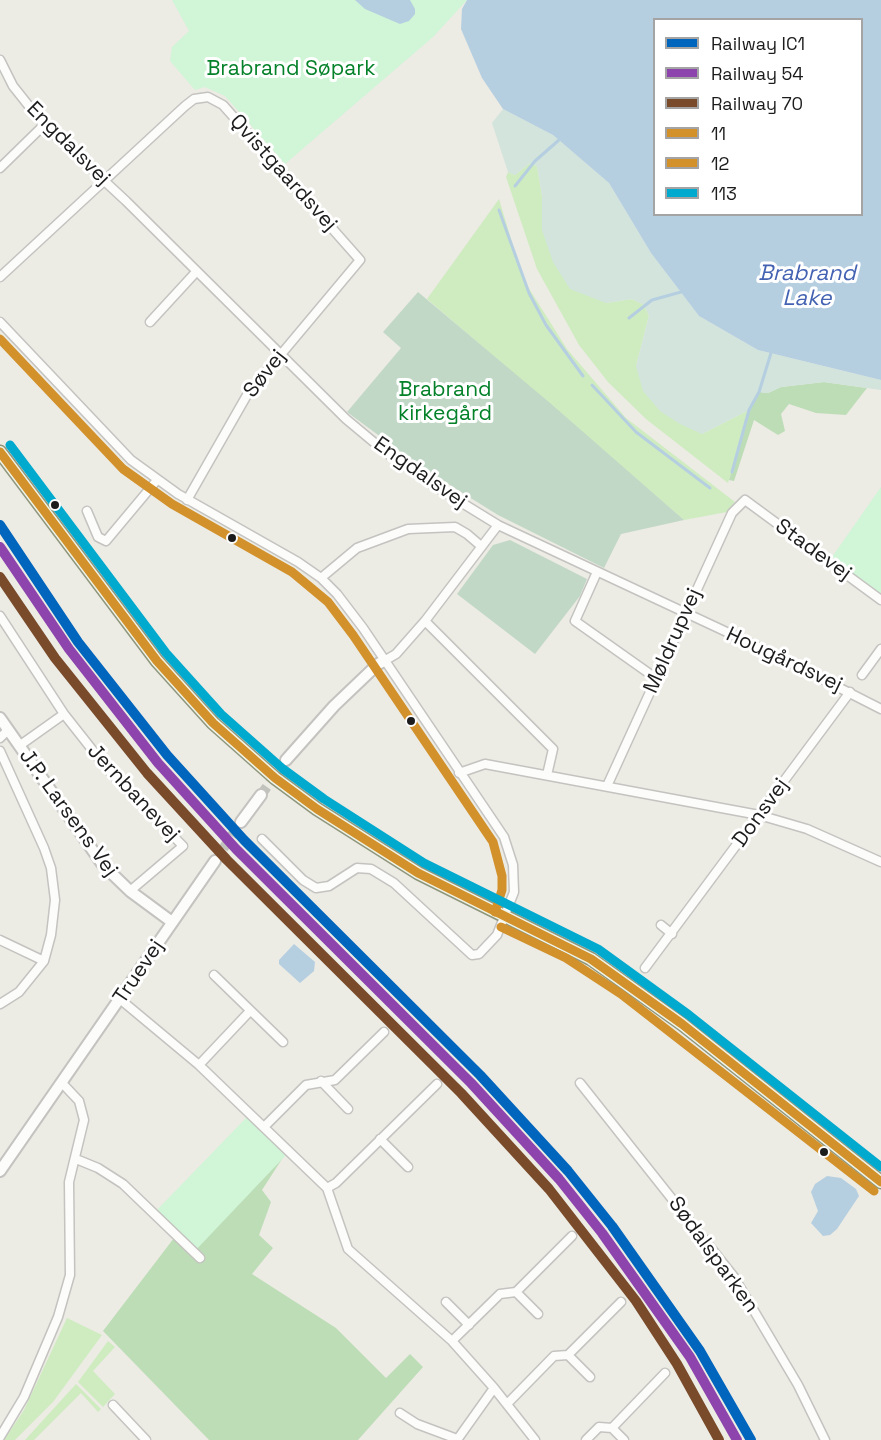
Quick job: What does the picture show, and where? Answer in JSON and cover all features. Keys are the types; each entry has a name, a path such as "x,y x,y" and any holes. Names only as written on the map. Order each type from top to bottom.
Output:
{"main road":[{"path":"0,452 142,644 193,702 233,741 294,793 418,873 572,948 628,984 881,1182"}],"street":[{"name":"Engdalsvej","path":"0,60 13,86 44,125 346,419 388,454 498,525 685,614"},
{"name":"Qvistgaardsvej","path":"104,181 185,105 200,97 208,97 223,105 360,260"},
{"path":"0,168 44,125"},
{"path":"0,277 104,181"},
{"name":"Søvej","path":"187,500 247,395 360,260"},
{"path":"150,322 196,272"},
{"path":"0,322 106,437 157,480 187,500 298,562 321,578 349,610 504,837 510,852 514,892 497,935 479,954 472,956 394,883 371,869 357,868 329,886 316,888 303,880 262,839"},
{"path":"87,511 98,537 106,541 157,480"},
{"name":"Stadevej","path":"745,501 881,600"},
{"name":"Møldrupvej","path":"607,786 732,513 745,501"},
{"path":"286,760 334,706 372,669 391,659 425,621 498,525"},
{"path":"321,578 357,548 408,529 455,527 468,534 481,546"},
{"path":"597,572 575,621 657,679"},
{"name":"Hougårdsvej","path":"685,614 881,709"},
{"name":"Jernbanevej","path":"0,616 64,714 114,777 183,846 130,891"},
{"path":"425,621 553,749 547,775"},
{"path":"862,675 881,649"},
{"name":"Donsvej","path":"645,968 850,692"},
{"path":"19,746 64,714"},
{"name":"J.P. Larsens Vej","path":"0,718 4,734 19,746 89,849 130,891 172,922"},
{"path":"0,751 44,848 51,868 56,900 51,935 44,961 19,992 0,1004"},
{"path":"459,773 485,764 759,815 807,830 881,862"},
{"path":"241,822 261,795"},
{"name":"Truevej","path":"0,1171 121,1000 215,861"},
{"path":"661,925 672,934"},
{"path":"0,939 44,961"},
{"path":"214,975 282,1042"},
{"path":"121,1000 199,1065 327,1188 348,1249 452,1341 494,1388 535,1440"},
{"path":"199,1065 250,1011"},
{"path":"264,1127 306,1085 335,1080 384,1032"},
{"path":"321,1081 348,1109"},
{"path":"0,1437 24,1397 68,1290 72,1258 68,1190 83,1132 83,1109 74,1094 62,1083"},
{"name":"Sødalsparken","path":"580,1083 734,1277 798,1385 825,1440"},
{"path":"327,1188 336,1184 436,1084"},
{"path":"380,1139 408,1167"},
{"path":"76,1159 98,1168 123,1184 200,1258"},
{"path":"452,1341 500,1294 516,1292 572,1236"},
{"path":"516,1292 538,1314"},
{"path":"446,1302 469,1325"},
{"path":"507,1404 554,1356 568,1355 621,1302"},
{"path":"568,1355 590,1377"},
{"path":"612,1428 665,1373"},
{"path":"400,1413 417,1424 457,1440 494,1388"},
{"path":"113,1405 147,1440"},
{"path":"585,1440 599,1427 612,1428 624,1440"}],"green space":[{"name":"Brabrand Søpark","path":"172,0 467,0 433,37 285,164 225,96 205,87 195,90 170,61 172,47 189,31"},
{"path":"530,163 537,166 542,196 542,230 606,303 632,299 644,305 649,316 636,366 702,434 749,410 728,483 646,419 608,382 579,345 537,269 506,177 508,172 515,175"},
{"path":"499,199 523,279 567,349 626,418 735,502 727,512 684,520 427,299"},
{"name":"Brabrand kirkegård","path":"418,292 684,520 621,534 604,568 498,515 424,469 347,412 401,348 383,332"},
{"path":"824,382 867,388 846,415 816,413 789,404 781,414 785,431 778,435 754,420 734,481 729,480 749,410 759,392 768,393 781,387"},
{"path":"881,487 881,594 832,557"},
{"path":"510,540 587,579 580,596 535,654 457,594 493,545"},
{"path":"247,1117 287,1154 194,1252 154,1213"},
{"path":"266,1144 282,1159 262,1190 271,1202 259,1235 273,1248 252,1274 336,1328 386,1378 410,1354 423,1367 358,1440 209,1440 103,1331 174,1238"},
{"path":"67,1318 102,1335 53,1402 15,1440 4,1440 24,1410"},
{"path":"108,1341 115,1347 93,1371 115,1394 103,1407 78,1382"},
{"path":"76,1384 101,1409 98,1412 81,1393 34,1440 25,1440"}],"shaded area":[{"path":"503,109 553,135 609,183 651,253 699,316 758,350 881,380 881,390 824,382 781,387 768,393 759,392 749,410 702,434 660,411 643,391 636,366 649,316 644,305 632,299 606,303 570,289 553,262 542,230 542,196 537,166 530,163 515,175 508,172 492,123"}],"water":[{"path":"355,0 410,0 415,14 409,21 400,24 365,9"},
{"name":"Brabrand Lake","path":"467,0 881,0 881,380 758,350 699,316 651,253 609,183 553,135 503,109 482,78 461,29 462,9"},
{"path":"294,944 315,962 314,971 300,983 279,964 279,960"},
{"path":"827,1176 841,1178 856,1189 859,1196 837,1229 830,1235 823,1236 811,1223 818,1211 811,1192 815,1184"}],"waterway":[{"path":"515,186 535,161 559,140"},
{"path":"499,210 529,293 546,325 583,376"},
{"path":"629,318 652,300 681,292"},
{"path":"732,472 749,410 759,392 771,353"},
{"path":"592,385 636,432 710,488"}],"tunnel":[{"path":"261,795 286,760"},
{"path":"215,861 241,822"}],"rail line":[{"name":"IC1","path":"0,525 78,642 167,755 244,840 480,1075 568,1171 612,1226 700,1351 751,1440"},
{"name":"54","path":"0,547 69,649 158,763 236,849 471,1083 559,1179 602,1233 690,1357 737,1440"},
{"name":"70","path":"0,577 55,658 147,773 227,860 461,1093 549,1189 636,1301 677,1364 719,1440"}],"transit line":[{"name":"12","path":"0,339 123,469 172,504 292,572 328,602 353,635 493,842 502,876 502,890 495,912"},
{"name":"113","path":"10,445 166,653 221,714 283,769 324,799 424,863 598,949 689,1015 881,1167"},
{"name":"11","path":"0,452 157,661 213,723 275,778 317,809 418,873 591,959 682,1024 881,1182"},
{"name":"12","path":"501,927 566,958 621,994 874,1191"}]}
